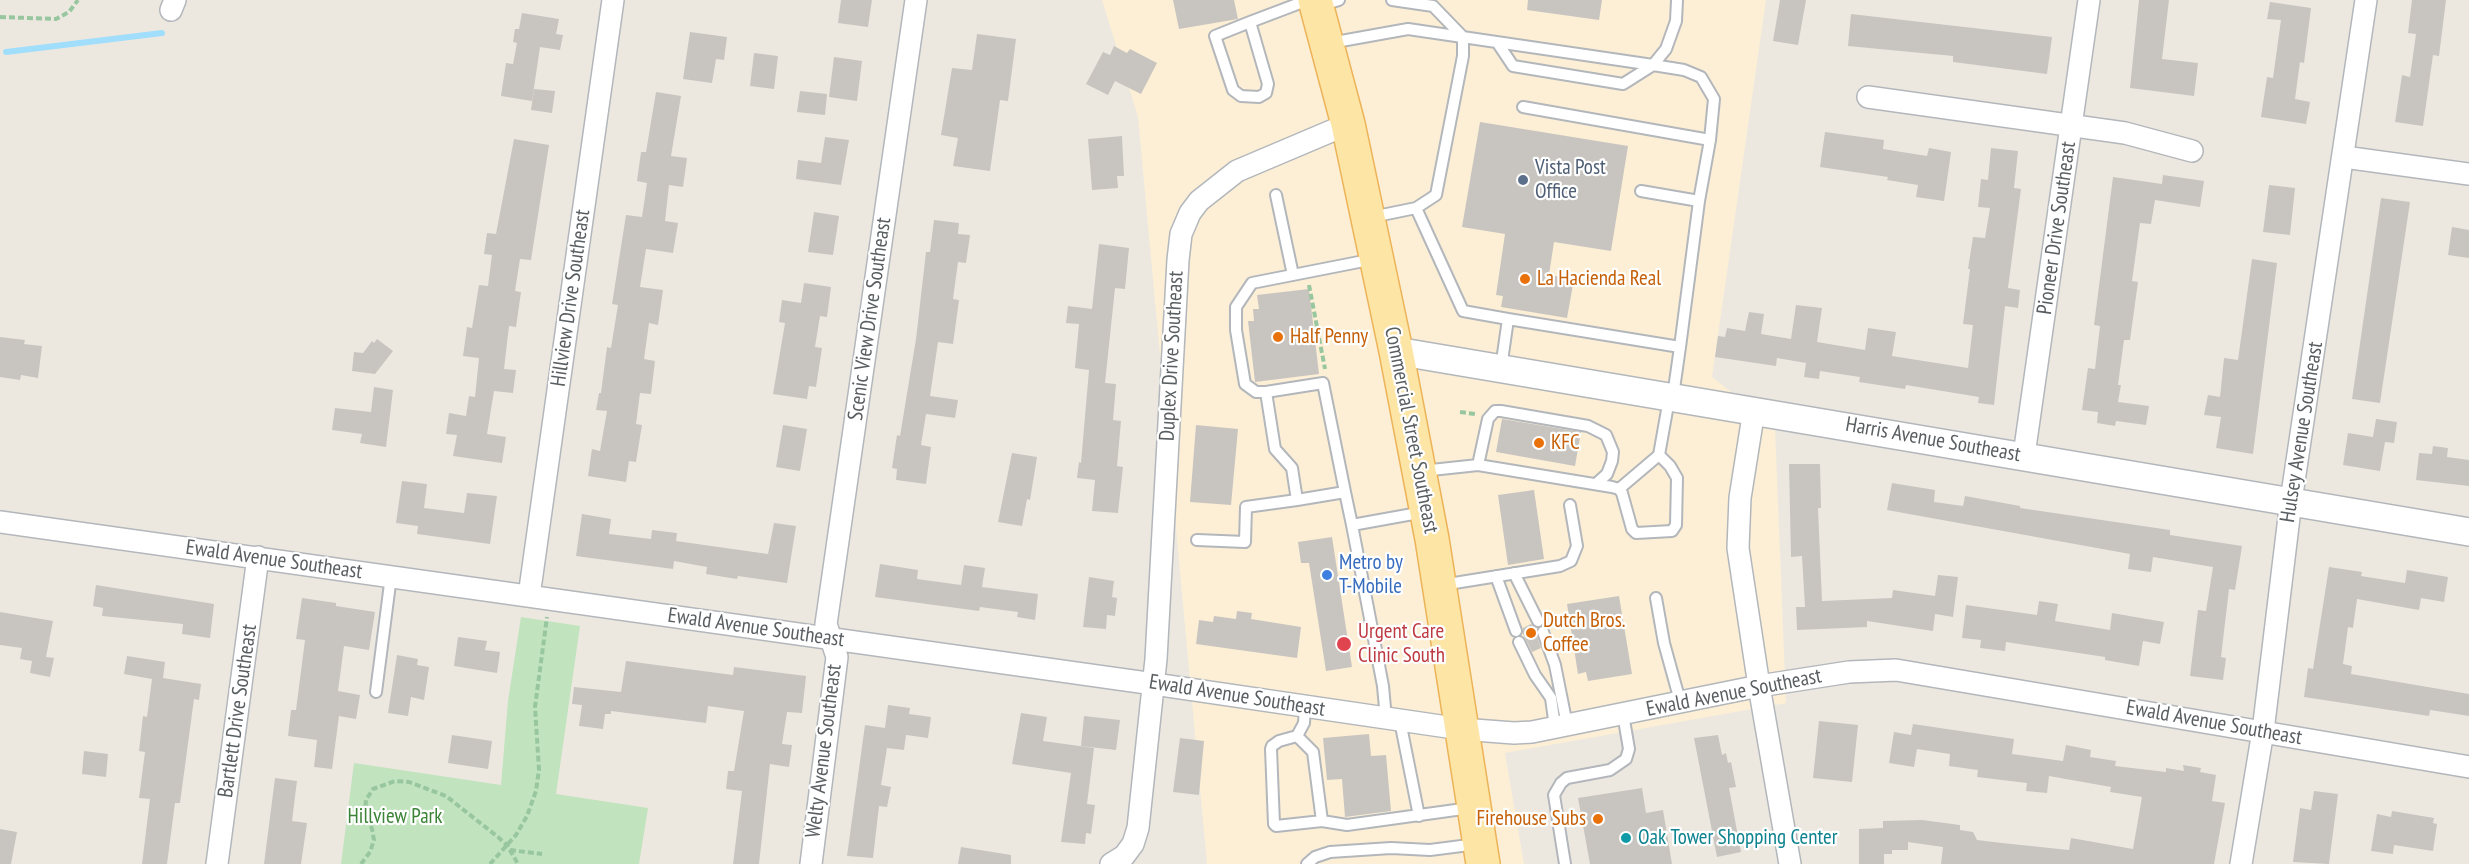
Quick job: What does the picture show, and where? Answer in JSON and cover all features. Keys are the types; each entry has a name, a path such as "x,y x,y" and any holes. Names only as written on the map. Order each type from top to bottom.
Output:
{"main road":[{"name":"Commercial Street Southeast","path":"1320,2 1369,217 1419,471 1482,854"}],"street":[{"name":"Hillview Drive Southeast","path":"539,597 613,0"},
{"name":"Scenic View Drive Southeast","path":"831,638 826,624 916,0"},
{"name":"Pioneer Drive Southeast","path":"2024,455 2089,0"},
{"name":"Hulsey Avenue Southeast","path":"2241,864 2263,732 2291,501 2366,0"},
{"path":"1868,97 2125,133 2192,151"},
{"name":"Duplex Drive Southeast","path":"1111,864 1124,856 1138,828 1154,684 1181,234 1190,213 1199,201 1237,171 1348,124"},
{"path":"2344,157 2469,174"},
{"name":"Harris Avenue Southeast","path":"1396,351 2024,455 2469,532"},
{"path":"1754,410 1740,498 1738,548 1790,864"},
{"name":"Ewald Avenue Southeast","path":"0,522 1461,729 1514,733 1561,726 1759,686 1849,672 1896,670 2469,767"},
{"name":"Bartlett Drive Southeast","path":"217,864 258,557"},
{"name":"Welty Avenue Southeast","path":"811,864 837,657 831,638"}],"lane":[{"path":"1369,217 1416,208 1436,195 1463,56 1463,37 1433,6 1392,0"},
{"path":"1497,42 1513,66 1623,84 1653,65 1666,49 1676,21 1677,0"},
{"path":"1250,22 1268,84 1266,93 1259,97 1241,96 1233,90 1215,36 1250,22 1320,2"},
{"path":"1328,43 1408,29 1684,70 1701,77 1714,99 1710,140 1671,396 1659,455 1619,489"},
{"path":"1523,107 1710,140"},
{"path":"1641,191 1700,201"},
{"path":"1276,195 1293,275"},
{"path":"1416,208 1463,311 1680,347"},
{"path":"1377,258 1252,283 1236,307 1236,330 1245,384 1256,392 1323,383 1383,686 1419,816"},
{"path":"1501,368 1508,319"},
{"path":"1266,392 1275,449 1292,468 1297,500"},
{"path":"1478,465 1488,419 1495,411 1501,411 1588,426 1606,435 1613,452 1612,461 1607,474 1596,484"},
{"path":"1419,471 1478,465 1619,489 1625,500 1632,530 1636,533 1672,531 1676,525 1677,478 1670,466 1659,455"},
{"path":"1197,540 1245,542 1246,507 1345,492"},
{"path":"1439,585 1560,566 1571,561 1577,546 1570,505"},
{"path":"1352,525 1426,512"},
{"path":"1514,573 1541,626 1555,665 1561,726"},
{"path":"376,692 392,576"},
{"path":"1496,576 1518,636 1535,675 1551,698 1561,726"},
{"path":"1656,598 1664,643 1680,702"},
{"path":"1305,707 1304,723 1298,736 1272,746 1274,824 1322,821 1346,825 1474,808"},
{"path":"1565,864 1554,795 1567,778 1610,770 1626,759 1629,749 1623,714"},
{"path":"1298,736 1313,752 1322,821"},
{"path":"1307,864 1315,856 1330,852 1391,848 1482,854"}],"path":[{"path":"0,17 56,19 69,12 78,0"},
{"path":"1306,272 1325,372 1323,383"},
{"path":"490,864 508,847 528,816 538,779 535,707 539,597"},
{"path":"361,864 370,852 374,840 365,812 366,800 373,789 395,781 409,782 446,796 508,847 518,864"},
{"path":"508,847 542,854"}],"shaded area":[{"path":"1102,0 1766,0 1712,377 1775,427 1786,703 1505,753 1524,864 1207,864 1138,117"}],"green space":[{"name":"Hillview Park","path":"521,617 580,626 556,794 648,808 639,864 341,864 354,763 501,785 508,701"}],"building":[{"path":"841,0 872,0 868,27 838,23"},
{"path":"1173,0 1234,0 1238,19 1179,29"},
{"path":"1528,0 1602,0 1599,20 1527,10"},
{"path":"1780,0 1806,0 1798,45 1773,41"},
{"path":"2139,0 2169,0 2162,59 2198,63 2194,96 2130,88"},
{"path":"2412,0 2446,0 2439,56 2433,55 2423,126 2395,122 2402,75 2410,77 2416,34 2408,33"},
{"path":"2270,2 2311,8 2304,63 2300,62 2295,99 2310,102 2306,124 2261,117 2267,77 2273,78 2281,20 2267,19"},
{"path":"522,13 559,19 556,34 563,35 560,50 540,47 532,101 501,96 506,63 513,64 517,43 513,42 515,29 519,29"},
{"path":"1851,14 2052,37 2047,74 1953,62 1953,56 1848,46"},
{"path":"690,32 727,37 724,60 716,59 712,83 683,79"},
{"path":"977,34 1016,39 1008,101 1000,100 990,171 953,166 958,138 941,135 952,68 972,70"},
{"path":"1114,46 1127,53 1130,49 1157,63 1141,94 1115,81 1108,95 1086,84 1103,52 1110,55"},
{"path":"754,53 778,56 774,89 750,86"},
{"path":"834,57 862,61 857,101 829,97"},
{"path":"534,89 555,91 552,113 531,110"},
{"path":"800,91 827,94 825,115 797,112"},
{"path":"656,92 681,96 671,156 687,158 683,187 669,185 665,221 678,223 673,253 646,249 640,287 663,290 658,325 649,323 644,359 655,361 651,394 640,393 636,424 642,425 636,462 629,461 626,482 588,476 592,449 600,451 607,411 596,410 599,393 601,393 607,347 611,348 618,305 612,304 626,215 642,217 647,183 637,181 641,152 646,152"},
{"path":"1480,122 1628,146 1611,251 1554,242 1549,275 1574,279 1567,318 1501,307 1503,296 1496,295 1505,234 1462,227"},
{"path":"1825,132 1884,140 1883,149 1927,156 1929,148 1951,152 1944,201 1916,197 1918,185 1887,180 1888,177 1820,167"},
{"path":"1122,136 1124,176 1117,176 1118,188 1092,190 1088,139"},
{"path":"825,137 849,140 841,185 796,179 798,160 821,163"},
{"path":"514,139 549,145 531,260 520,259 515,291 521,292 516,327 509,326 504,369 516,370 513,393 494,391 487,434 506,437 502,463 453,456 457,435 446,434 449,413 466,416 469,396 475,397 479,358 463,356 467,327 472,328 479,285 488,286 492,255 484,254 487,233 496,234"},
{"path":"1991,148 2018,151 2014,188 2021,189 2008,288 2020,290 2018,308 2005,306 1994,405 1978,403 1979,397 1906,385 1905,389 1859,382 1860,377 1820,371 1819,379 1804,377 1806,363 1777,358 1776,366 1715,357 1718,336 1725,337 1727,328 1745,331 1749,312 1764,314 1761,334 1791,339 1796,305 1822,308 1817,342 1865,350 1868,328 1896,332 1892,356 1968,368 1973,325 1963,324 1970,269 1968,269 1973,237 1985,238 1990,208 1978,207 1981,179 1988,180"},
{"path":"2163,175 2204,181 2200,207 2155,200 2151,224 2140,223 2132,281 2138,282 2130,340 2124,340 2118,402 2149,406 2146,425 2116,421 2115,426 2097,423 2098,412 2082,410 2088,368 2095,369 2100,326 2094,325 2113,177 2162,184"},
{"path":"2269,185 2295,188 2290,235 2263,232"},
{"path":"2381,198 2410,202 2380,403 2352,399"},
{"path":"814,212 839,216 833,255 808,252"},
{"path":"934,220 959,223 958,234 970,235 966,263 958,262 953,299 959,300 953,344 938,342 930,396 958,400 955,418 926,414 921,445 931,447 926,484 896,480 897,469 892,468 897,435 900,436 916,339 926,252 930,252"},
{"path":"2452,227 2469,230 2469,258 2448,255"},
{"path":"1099,244 1129,248 1125,289 1115,288 1105,383 1116,384 1113,420 1121,421 1117,466 1123,467 1118,513 1092,511 1095,480 1077,478 1079,462 1081,463 1089,370 1075,368 1079,324 1066,323 1068,306 1092,309"},
{"path":"2252,259 2277,263 2253,454 2216,448 2221,417 2204,415 2208,395 2220,397 2224,358 2238,360"},
{"path":"804,283 831,287 827,317 820,316 815,347 822,348 816,387 809,386 807,399 773,394 785,323 779,322 782,300 801,303"},
{"path":"1309,289 1319,374 1255,382 1248,321 1254,321 1253,309 1259,309 1257,295"},
{"path":"0,337 25,340 24,344 42,346 38,378 21,375 20,380 0,377"},
{"path":"377,339 393,351 375,374 352,371 354,352 363,353 372,341 374,343"},
{"path":"374,387 393,390 386,447 360,443 362,434 332,430 335,408 371,412"},
{"path":"1502,419 1581,432 1575,466 1496,452"},
{"path":"2376,419 2397,422 2394,443 2385,442 2380,471 2343,465 2348,433 2373,437"},
{"path":"783,425 807,429 800,471 776,467"},
{"path":"1196,425 1238,429 1231,505 1190,502"},
{"path":"2433,446 2448,448 2447,457 2469,460 2469,486 2416,480 2419,453 2432,454"},
{"path":"1012,453 1037,457 1030,500 1027,499 1022,526 998,522"},
{"path":"1789,464 1820,464 1821,508 1818,508 1822,601 1892,598 1893,590 1935,596 1938,575 1958,577 1953,617 1935,614 1933,631 1867,621 1867,627 1797,630 1796,607 1805,607 1802,556 1791,557"},
{"path":"402,481 427,484 424,508 464,513 467,493 497,496 490,544 417,534 418,526 396,523"},
{"path":"1892,483 1935,490 1934,502 1963,506 1965,496 2020,506 2020,508 2170,530 2170,535 2242,546 2235,590 2229,589 2221,657 2226,658 2223,680 2190,676 2198,610 2206,611 2213,567 2153,557 2151,572 2128,569 2130,554 1887,510"},
{"path":"1534,490 1544,559 1508,565 1498,495"},
{"path":"582,514 611,519 609,534 651,539 652,530 677,533 676,541 768,554 774,523 796,526 787,583 706,574 707,567 674,561 673,569 576,556"},
{"path":"1332,537 1352,667 1326,671 1309,563 1301,563 1298,542"},
{"path":"880,564 918,570 917,579 961,585 964,565 985,568 982,587 1038,594 1035,620 1017,617 1018,612 980,607 979,611 875,597"},
{"path":"2329,567 2362,572 2361,576 2405,583 2407,570 2448,577 2444,602 2421,598 2419,610 2357,599 2353,628 2348,627 2343,664 2352,666 2351,674 2469,694 2469,716 2430,710 2429,716 2304,697 2308,668 2313,669"},
{"path":"1089,577 1114,581 1112,597 1117,598 1115,616 1107,615 1106,629 1083,627"},
{"path":"96,585 214,604 210,638 182,634 183,624 102,616 103,608 93,606"},
{"path":"1619,596 1632,674 1588,681 1586,672 1578,674 1567,604"},
{"path":"302,598 375,612 369,650 344,646 338,691 360,695 356,719 339,716 332,769 314,767 317,740 288,736 291,710 296,710 305,640 296,639"},
{"path":"2039,601 2058,604 2055,621 2110,630 2112,613 2164,622 2160,644 2143,641 2139,666 2105,660 2105,657 2006,642 2005,651 1980,648 1981,640 1962,638 1966,605 2037,615"},
{"path":"1237,611 1252,613 1251,619 1301,627 1297,658 1196,644 1199,620 1213,622 1214,616 1236,619"},
{"path":"0,612 53,621 46,657 54,658 50,677 30,673 32,661 20,659 22,648 0,645"},
{"path":"1531,624 1536,628 1541,648 1532,652 1523,634 1523,628"},
{"path":"458,637 487,641 485,650 500,652 497,673 454,666"},
{"path":"397,655 418,659 417,665 429,667 424,700 411,697 408,716 388,713"},
{"path":"127,656 165,662 163,678 201,684 199,700 194,699 180,803 175,803 167,864 142,864 150,799 139,798 145,752 139,751 143,716 147,717 152,679 124,674"},
{"path":"626,661 733,675 734,667 806,676 802,713 787,712 782,744 792,745 789,767 770,764 759,864 733,864 742,791 726,789 728,771 734,771 744,711 708,706 706,723 611,711 611,714 605,714 603,729 579,726 582,705 572,704 574,687 621,692"},
{"path":"888,705 910,708 909,714 931,717 928,738 906,735 904,750 887,748 881,785 891,787 887,807 879,806 873,858 847,856 865,725 885,728"},
{"path":"1021,713 1047,717 1043,741 1094,748 1087,804 1095,805 1091,834 1086,833 1085,844 1061,842 1071,773 1012,764"},
{"path":"1084,716 1120,720 1116,750 1081,746"},
{"path":"1819,721 1858,725 1852,782 1813,778"},
{"path":"1913,724 2014,739 2012,754 2063,761 2066,745 2091,750 2090,757 2116,761 2115,766 2166,772 2166,768 2184,771 2183,765 2201,768 2200,772 2216,775 2212,801 2225,803 2214,864 1941,864 1943,847 1908,842 1908,850 1892,850 1892,854 1884,854 1884,864 1859,864 1859,829 1883,828 1883,821 1922,820 1960,825 1960,830 1973,832 1977,840 2002,843 2069,850 2071,838 2133,849 2142,797 2110,792 2111,787 2049,776 2047,793 2026,791 2027,783 1977,777 1978,770 1949,766 1950,754 1917,749 1914,767 1889,763 1894,732 1911,735"},
{"path":"1369,734 1371,756 1386,755 1391,811 1345,817 1342,779 1327,780 1323,738"},
{"path":"452,735 492,741 488,769 448,763"},
{"path":"1718,735 1722,755 1726,753 1728,763 1731,762 1736,787 1729,788 1741,852 1717,857 1694,738"},
{"path":"1180,738 1204,741 1199,795 1173,792"},
{"path":"84,751 108,754 106,777 82,774"},
{"path":"275,778 297,781 292,821 307,823 301,864 264,864"},
{"name":"Oak Tower Shopping Center","path":"1642,788 1646,813 1663,810 1672,864 1590,864 1578,798"},
{"path":"2314,791 2338,794 2329,864 2293,862 2300,808 2311,810"},
{"path":"2392,811 2434,818 2433,823 2437,824 2433,851 2394,845 2393,854 2371,851 2377,814 2391,817"},
{"path":"0,829 17,832 11,864 0,864"},
{"path":"961,847 1011,855 1011,864 958,864"}],"waterway":[{"path":"6,52 162,33"}],"place":[{"name":"Vista Post Office","path":"1523,180"},
{"name":"La Hacienda Real","path":"1525,279"},
{"name":"Half Penny","path":"1278,337"},
{"name":"KFC","path":"1539,443"},
{"name":"Metro by T-Mobile","path":"1327,575"},
{"name":"Dutch Bros. Coffee","path":"1531,633"},
{"name":"Urgent Care Clinic South","path":"1344,644"},
{"name":"Firehouse Subs","path":"1598,819"},
{"name":"Oak Tower Shopping Center","path":"1626,838"}]}
